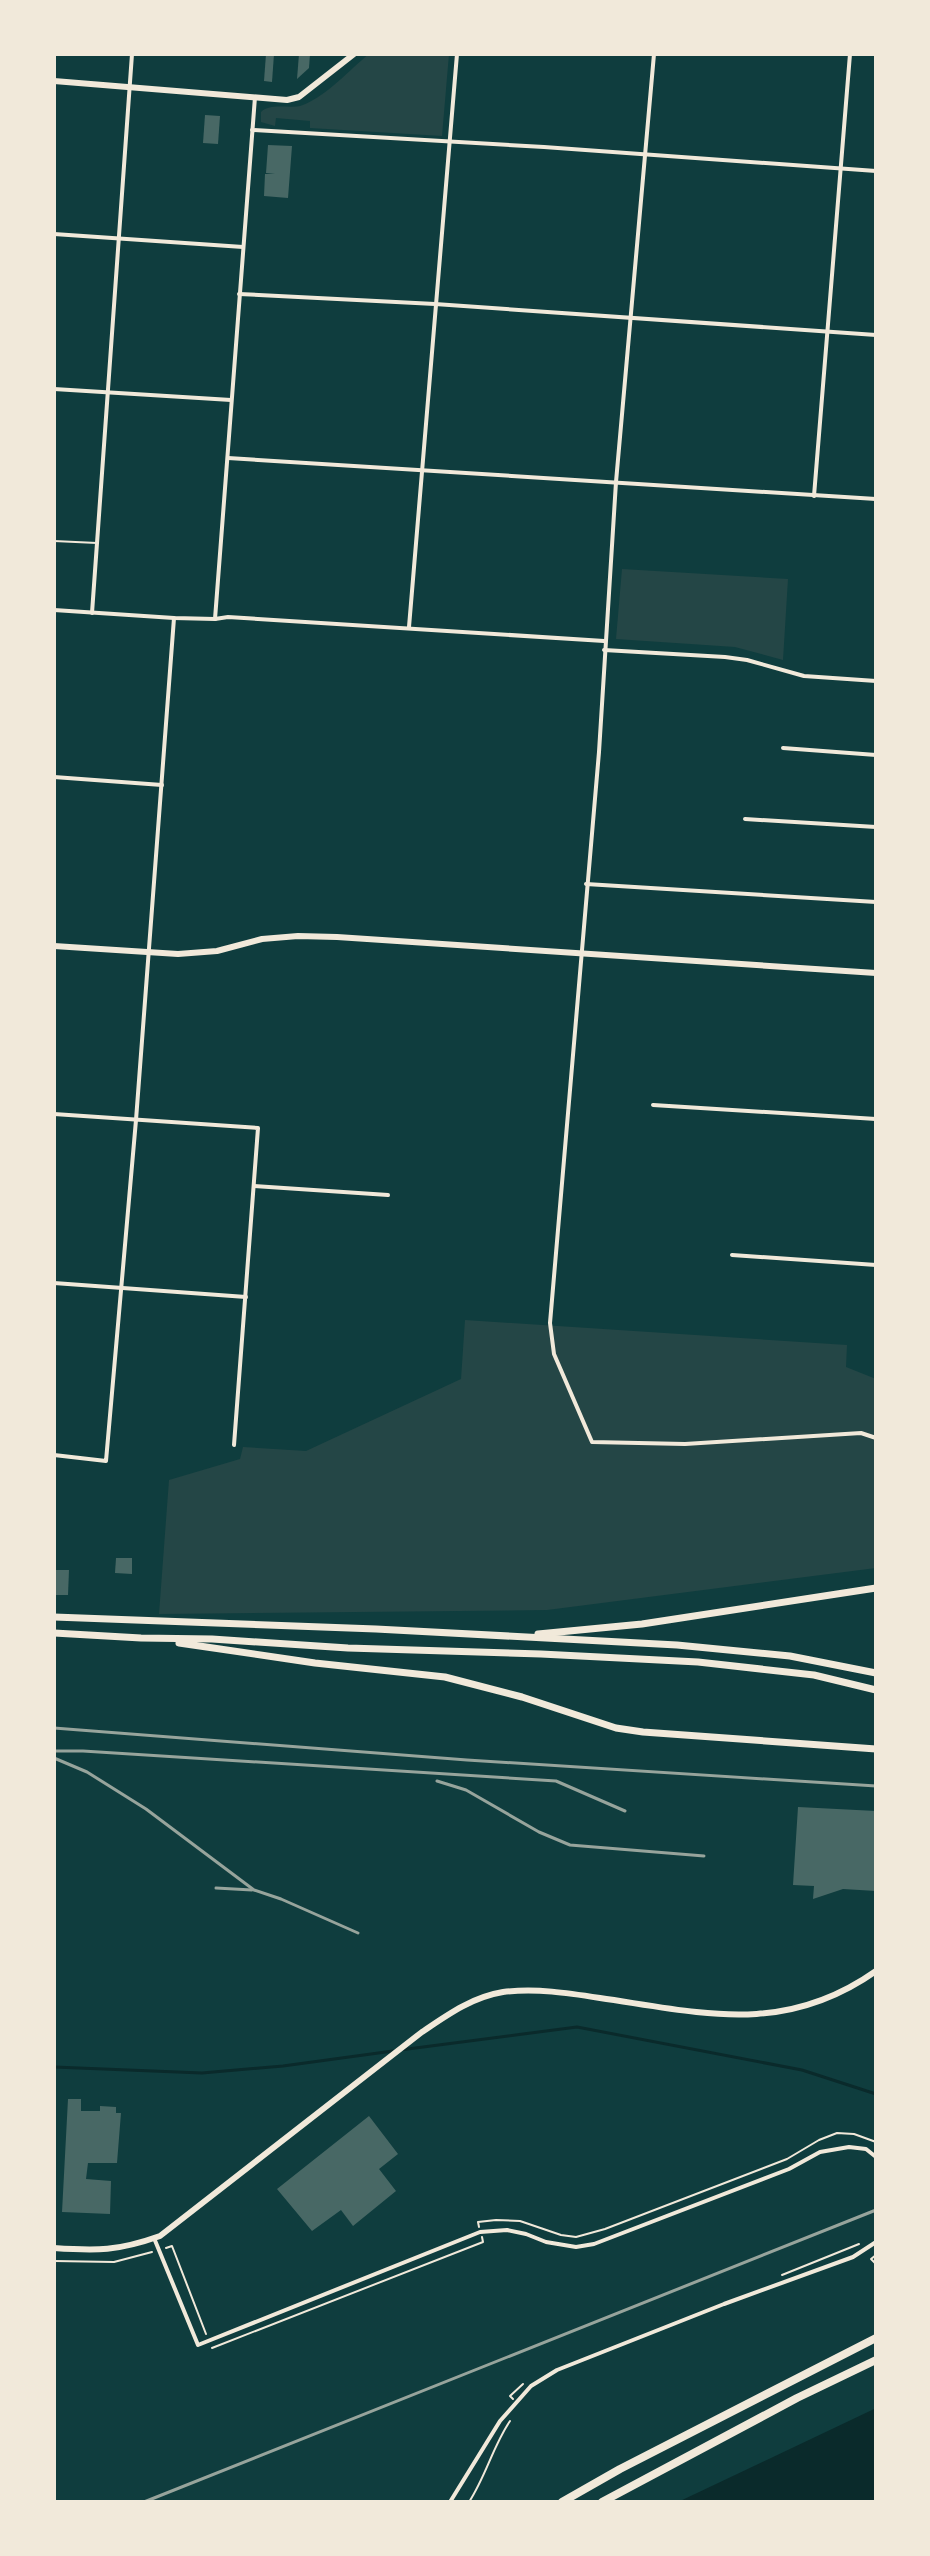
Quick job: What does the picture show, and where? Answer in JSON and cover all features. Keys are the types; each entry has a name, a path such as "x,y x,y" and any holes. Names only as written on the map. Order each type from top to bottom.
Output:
{"highway":[{"path":"562,2502 876,2338"},
{"path":"602,2502 797,2398 876,2360"}],"main road":[{"path":"507,1636 642,1624 876,1588"},
{"path":"54,1617 507,1636 727,1649 790,1656 876,1673"},
{"path":"54,1633 698,1662 814,1675 876,1690"},
{"path":"141,1638 315,1663 445,1677 522,1697 616,1728 876,1749"}],"street":[{"path":"92,613 132,54"},
{"path":"54,81 287,100 299,97 354,54"},
{"path":"409,627 457,54"},
{"path":"654,54 616,482 599,752 550,1323 554,1354 592,1442 685,1444 861,1433 876,1438"},
{"path":"814,496 850,54"},
{"path":"215,619 255,97"},
{"path":"252,130 876,171"},
{"path":"54,234 243,247"},
{"path":"239,294 435,304 876,335"},
{"path":"54,389 232,400"},
{"path":"228,458 876,499"},
{"path":"54,610 409,627 604,641"},
{"path":"54,1455 106,1461 136,1120 174,618"},
{"path":"604,650 725,657 804,676 876,681"},
{"path":"783,748 876,755"},
{"path":"54,777 162,785"},
{"path":"745,819 876,827"},
{"path":"586,884 876,902"},
{"path":"54,946 199,953 262,939 298,936 876,973"},
{"path":"653,1105 876,1119"},
{"path":"54,1114 258,1128 234,1445"},
{"path":"254,1186 388,1195"},
{"path":"732,1255 876,1265"},
{"path":"54,1283 246,1297"},
{"path":"54,2248 102,2251 154,2238 422,2032 456,2009 482,1998 503,1992 539,1990 702,2014 757,2016 827,1999 876,1971"},
{"path":"154,2238 198,2345 480,2232 507,2230 576,2247 594,2244 789,2169 820,2152 849,2147 866,2149 876,2157"},
{"path":"450,2502 515,2401 531,2386 557,2370 853,2257 876,2242"}],"lane":[{"path":"54,541 98,543"}],"path":[{"path":"778,2276 859,2244"},
{"path":"876,2255 871,2259 876,2264"},
{"path":"515,2401 510,2396 527,2380"},
{"path":"469,2502 496,2444 515,2415"}],"shaded area":[{"path":"369,54 449,54 442,136 310,128 310,121 276,118 275,126 261,122 261,112 265,109 298,106 312,101"},
{"path":"622,569 788,579 783,660 735,647 616,639"},
{"path":"465,1320 847,1345 846,1367 876,1379 876,1568 547,1610 159,1614 169,1480 240,1459 243,1447 306,1451 461,1379"},
{"path":"876,2408 876,2502 678,2502 872,2410"}],"building":[{"path":"266,54 274,54 272,82 264,81"},
{"path":"299,54 310,54 309,68 297,79"},
{"path":"205,115 220,116 218,144 203,143"},
{"path":"268,145 292,146 288,198 264,196 265,174 275,174 266,173"},
{"path":"116,1558 132,1558 132,1574 115,1573"},
{"path":"54,1570 69,1570 68,1595 54,1595"},
{"path":"798,1807 876,1811 876,1891 843,1889 813,1899 814,1886 793,1885"},
{"path":"68,2099 81,2099 81,2111 100,2111 100,2106 116,2107 116,2113 121,2113 117,2163 88,2163 86,2179 111,2181 110,2214 62,2212"},
{"path":"369,2116 398,2154 379,2169 396,2191 353,2226 341,2210 312,2231 277,2189"}],"waterway":[{"path":"400,2050 577,2027 802,2070 876,2094"},
{"path":"54,2067 202,2073 393,2051"}],"railway":[{"path":"54,1728 467,1760 876,1786"},
{"path":"54,1751 556,1781 625,1811"},
{"path":"54,1758 87,1772 146,1809 254,1890 358,1933"},
{"path":"437,1781 466,1790 539,1832 570,1845 704,1856"},
{"path":"216,1888 252,1890"},
{"path":"144,2502 876,2210"}]}
